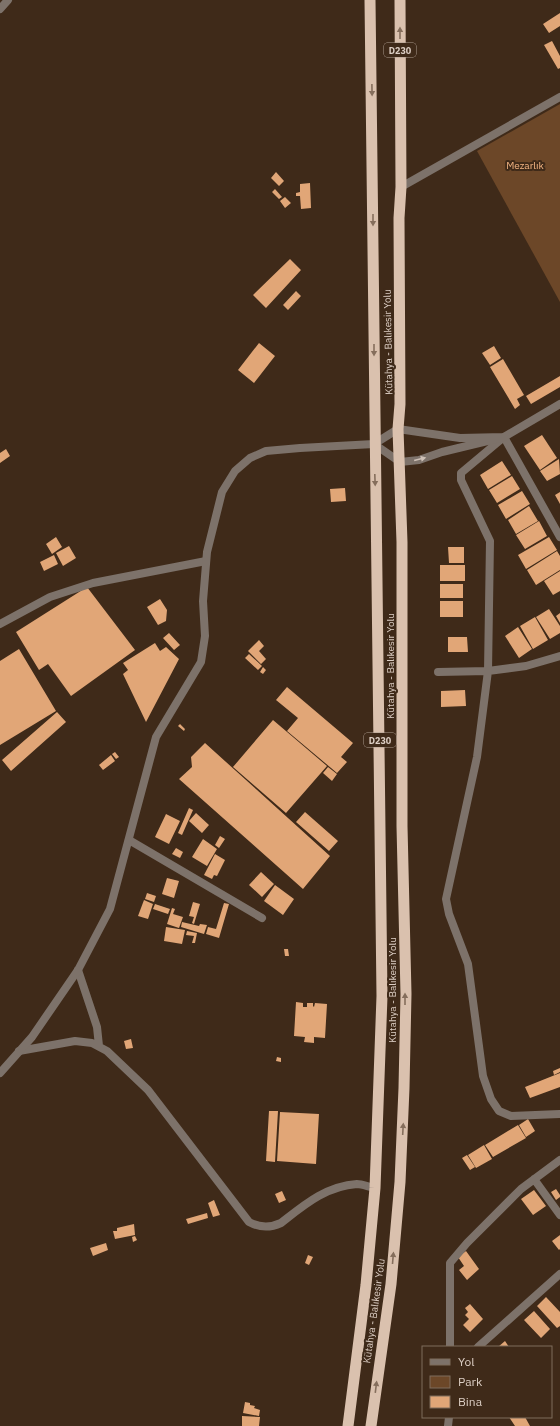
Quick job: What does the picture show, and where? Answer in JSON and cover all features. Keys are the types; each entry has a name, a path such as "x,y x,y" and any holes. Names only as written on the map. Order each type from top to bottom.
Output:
{"highway":[{"name":"Kütahya - Balıkesir Yolu","path":"348,1426 366,1285 375,1188 382,996 380,721 374,444 372,59 370,0"},
{"name":"Kütahya - Balıkesir Yolu","path":"371,1426 391,1284 400,1182 406,994 402,826 402,542 398,428 400,404 400,0"}],"street":[{"path":"0,9 8,0"},
{"path":"400,188 560,97"},
{"path":"560,404 504,437 461,473 462,480 490,541 488,671 477,757 446,899 449,914 468,964 483,1076 491,1099 499,1111 511,1116 560,1114"},
{"path":"0,1072 32,1037 78,970 110,909 156,737 201,662 205,636 204,601 207,552 222,492 235,471 250,458 266,451 374,444 398,428 460,438 504,437"},
{"path":"374,444 400,462 419,460 442,452 504,437"},
{"path":"504,437 560,537"},
{"path":"0,624 50,597 93,583 206,561"},
{"path":"438,672 488,671 526,666 560,656"},
{"path":"129,840 262,918"},
{"path":"78,970 97,1027 99,1046"},
{"path":"19,1051 75,1041 92,1043 114,1056 148,1090 249,1222 255,1225 268,1227 281,1223 317,1195 358,1184 375,1188"},
{"path":"450,1346 450,1263 466,1243 516,1194 560,1160"},
{"path":"534,1179 560,1215"},
{"path":"479,1346 560,1274"}],"green space":[{"name":"Mezarlık","path":"560,104 560,302 477,151"}],"building":[{"path":"560,13 560,26 549,33 543,24"},
{"path":"552,41 560,56 560,68 558,69 544,45"},
{"path":"276,172 284,181 279,186 271,178"},
{"path":"310,183 311,208 301,209 300,196 296,196 296,193 300,192 300,184"},
{"path":"275,189 282,197 279,199 272,192"},
{"path":"285,197 291,203 285,208 280,201"},
{"path":"290,259 301,270 266,308 253,295"},
{"path":"296,291 301,296 288,310 283,305"},
{"path":"259,343 275,356 254,383 238,370"},
{"path":"494,346 501,358 490,365 482,353"},
{"path":"503,359 524,395 517,399 520,405 515,409 490,367"},
{"path":"560,376 560,387 531,404 526,396"},
{"path":"542,435 557,458 540,470 524,446"},
{"path":"6,449 10,456 0,463 0,453"},
{"path":"559,459 560,474 547,481 540,471"},
{"path":"502,461 511,475 488,489 480,475"},
{"path":"512,476 520,489 497,503 489,490"},
{"path":"345,488 346,501 331,502 330,489"},
{"path":"522,491 530,504 506,519 498,505"},
{"path":"560,492 560,504 555,495"},
{"path":"529,506 538,521 516,534 508,520"},
{"path":"539,521 547,536 525,549 516,535"},
{"path":"56,537 62,547 52,554 46,544"},
{"path":"549,537 557,550 526,569 518,555"},
{"path":"69,546 76,558 63,566 56,553"},
{"path":"448,547 464,547 464,563 449,563"},
{"path":"557,551 560,556 560,570 536,585 527,570"},
{"path":"54,555 58,564 44,571 40,562"},
{"path":"440,565 465,565 465,581 440,581"},
{"path":"560,571 560,591 553,595 544,581"},
{"path":"440,584 463,584 463,598 440,598"},
{"path":"87,587 135,650 71,696 48,664 39,670 16,632"},
{"path":"160,599 167,610 166,621 158,625 147,607"},
{"path":"440,601 463,601 463,617 440,617"},
{"path":"549,609 560,626 560,633 550,639 536,617"},
{"path":"560,613 560,623 556,616"},
{"path":"535,617 548,640 533,649 520,626"},
{"path":"518,627 532,649 519,658 505,636"},
{"path":"169,633 180,645 174,650 163,638"},
{"path":"448,637 467,637 468,652 448,652"},
{"path":"259,640 264,646 259,651 266,659 261,664 248,651"},
{"path":"155,643 160,651 166,647 179,659 146,722 123,674 128,670 123,663"},
{"path":"19,649 56,711 0,745 0,661"},
{"path":"249,654 262,666 258,670 245,658"},
{"path":"263,667 266,670 263,674 260,672"},
{"path":"287,687 353,743 341,757 347,762 337,773 287,731 298,718 276,700"},
{"path":"465,690 466,706 441,707 441,691"},
{"path":"57,712 66,722 11,771 2,760"},
{"path":"273,720 327,766 286,813 233,767"},
{"path":"180,724 185,729 184,731 178,726"},
{"path":"205,743 330,856 303,889 179,779 192,767 191,757"},
{"path":"115,752 119,757 116,759 112,754"},
{"path":"111,755 115,761 103,770 99,765"},
{"path":"328,767 337,774 332,781 323,773"},
{"path":"189,808 193,810 182,835 178,833"},
{"path":"305,812 338,841 329,851 296,822"},
{"path":"196,813 209,825 202,833 189,821"},
{"path":"166,814 180,821 169,844 155,837"},
{"path":"220,836 225,839 219,848 215,845"},
{"path":"203,839 217,849 207,866 192,857"},
{"path":"176,848 183,852 180,858 172,854"},
{"path":"215,854 225,860 217,876 214,875 212,879 204,875"},
{"path":"261,872 274,884 262,897 249,885"},
{"path":"167,878 179,881 174,898 162,894"},
{"path":"275,885 294,899 283,915 264,901"},
{"path":"147,893 156,896 154,902 145,899"},
{"path":"144,900 153,904 148,919 138,916"},
{"path":"193,902 200,904 194,924 192,923 194,917 189,916"},
{"path":"224,903 229,904 219,938 206,934 208,927 216,929"},
{"path":"155,904 170,909 168,914 153,909"},
{"path":"172,908 175,909 173,914 183,917 179,928 167,924"},
{"path":"182,922 199,926 200,924 207,925 204,934 181,927"},
{"path":"166,927 185,930 182,944 164,941"},
{"path":"187,931 197,933 195,943 192,943 194,936 186,935"},
{"path":"284,949 288,949 289,956 285,956"},
{"path":"296,1002 303,1003 303,1007 307,1007 307,1003 313,1003 314,1007 315,1003 327,1004 325,1038 314,1037 314,1043 304,1042 305,1037 294,1036"},
{"path":"131,1039 133,1048 126,1049 124,1041"},
{"path":"277,1057 281,1058 281,1062 276,1061"},
{"path":"560,1068 560,1072 554,1075 553,1071"},
{"path":"560,1073 560,1087 530,1098 525,1087"},
{"path":"269,1111 278,1111 275,1162 266,1161"},
{"path":"280,1112 319,1114 316,1164 277,1161"},
{"path":"528,1119 535,1131 526,1137 519,1125"},
{"path":"518,1125 526,1138 493,1157 485,1145"},
{"path":"484,1145 492,1159 476,1168 468,1155"},
{"path":"467,1155 475,1167 470,1170 462,1158"},
{"path":"556,1189 560,1197 556,1200 551,1192"},
{"path":"534,1190 546,1206 533,1215 521,1199"},
{"path":"282,1191 286,1200 279,1203 275,1194"},
{"path":"214,1200 220,1215 213,1217 208,1203"},
{"path":"207,1213 208,1218 188,1224 186,1219"},
{"path":"134,1224 135,1235 115,1239 113,1231 117,1231 117,1228"},
{"path":"560,1235 560,1249 559,1250 552,1241"},
{"path":"135,1236 137,1240 133,1242 132,1237"},
{"path":"106,1243 108,1250 93,1256 90,1248"},
{"path":"466,1251 479,1269 467,1280 459,1270 464,1266 458,1257"},
{"path":"308,1255 313,1257 309,1265 305,1263"},
{"path":"546,1297 560,1312 560,1326 557,1328 537,1306"},
{"path":"470,1304 483,1319 470,1332 463,1325 469,1319 465,1315 468,1312 465,1308"},
{"path":"534,1311 550,1329 541,1338 524,1320"},
{"path":"505,1341 508,1346 499,1346"},
{"path":"245,1402 250,1403 250,1405 255,1406 254,1408 260,1410 259,1416 243,1413"},
{"path":"242,1416 260,1417 259,1426 242,1426"},
{"path":"510,1418 526,1418 530,1426 515,1426"}]}
